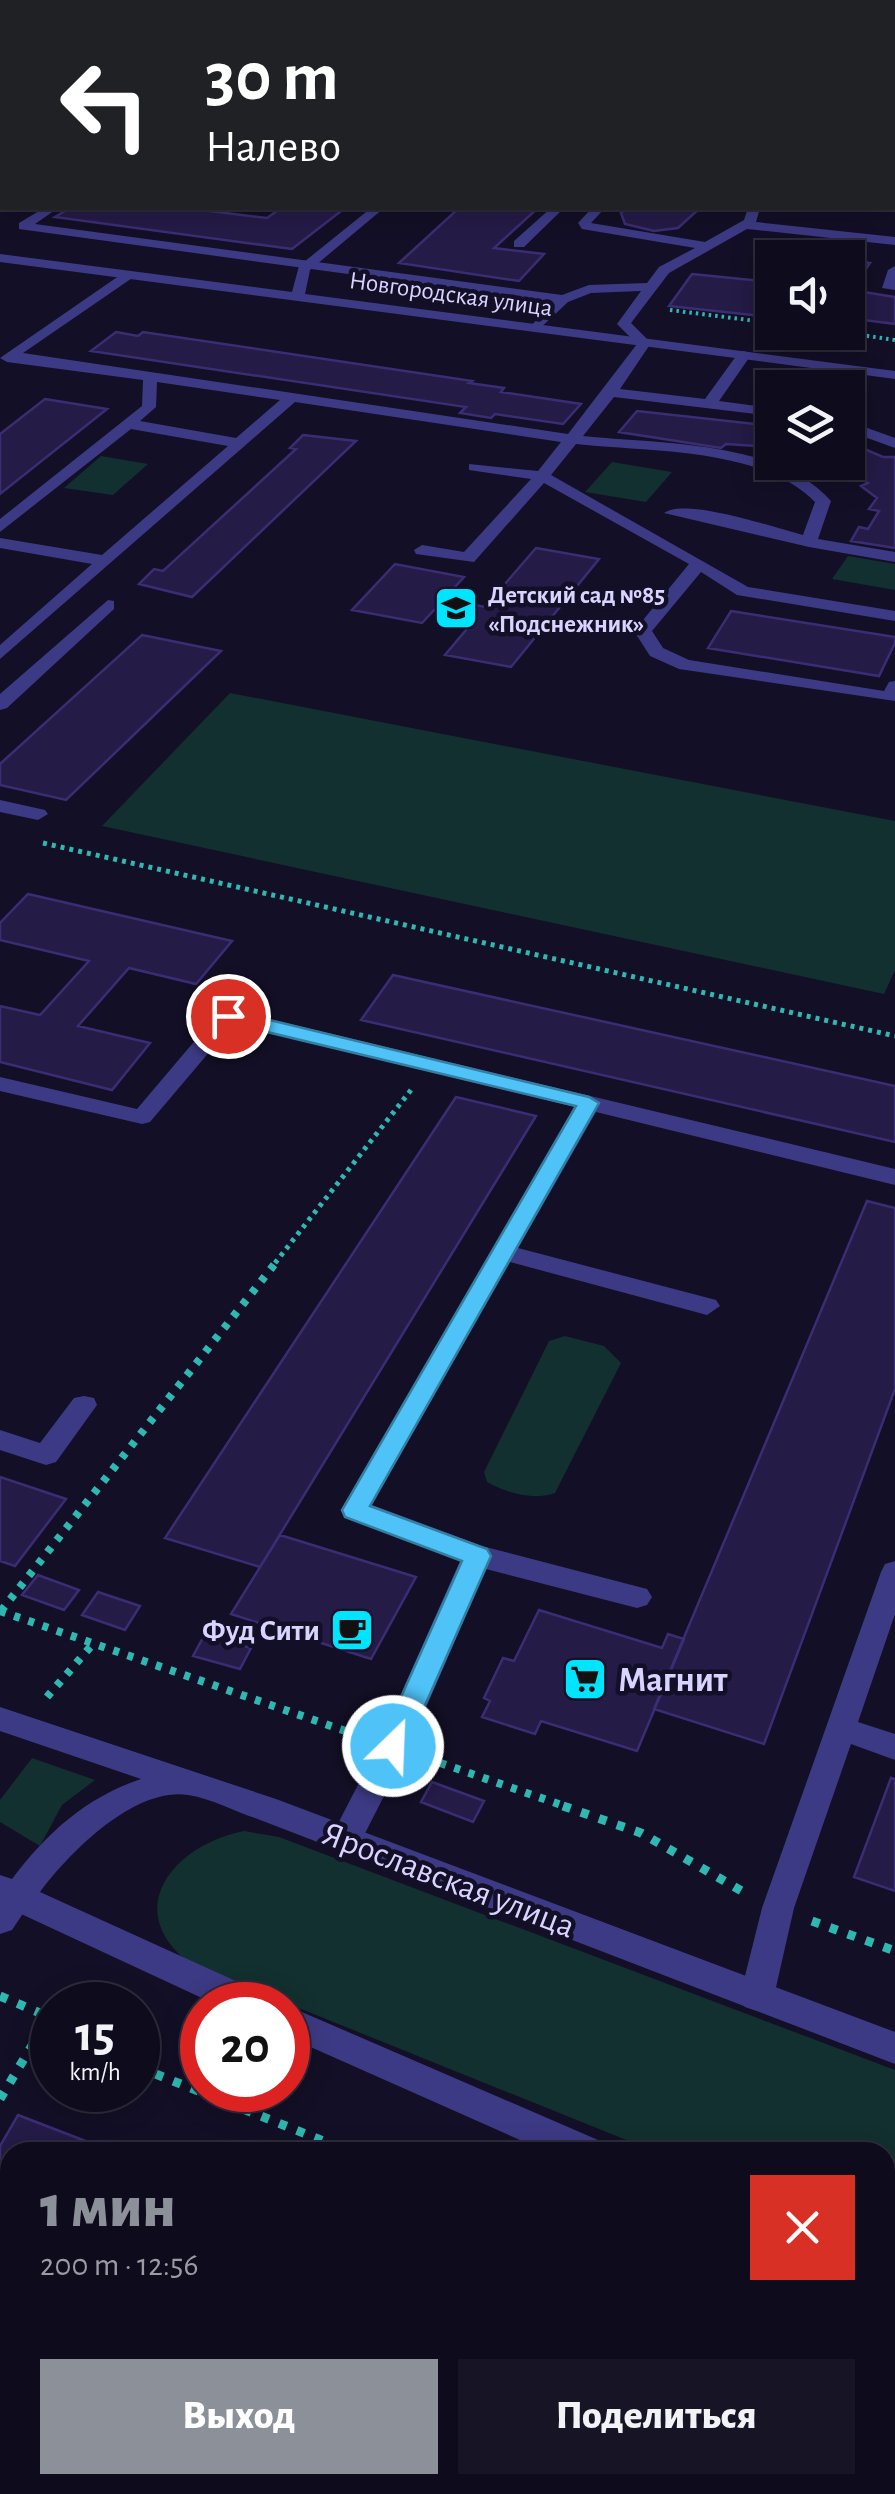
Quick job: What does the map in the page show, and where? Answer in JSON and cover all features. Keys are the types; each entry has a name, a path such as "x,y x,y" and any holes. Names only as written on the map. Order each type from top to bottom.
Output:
{"street":[{"path":"49,210 23,226 562,298 588,290 652,287"},
{"path":"298,294 304,269 376,210"},
{"path":"520,244 556,210"},
{"path":"598,210 584,222 586,226 709,246"},
{"path":"422,550 468,558 610,392 644,342 624,324 664,270 750,222 753,210"},
{"path":"745,225 895,241"},
{"name":"Новгородская улица","path":"0,258 298,294 895,376"},
{"path":"895,270 888,285 895,286"},
{"path":"6,360 131,274"},
{"path":"536,328 562,298"},
{"path":"709,404 744,355"},
{"path":"6,360 293,396 770,468 803,482 823,502 808,542"},
{"path":"0,527 150,407 150,376"},
{"path":"610,392 755,410"},
{"path":"0,654 293,396"},
{"path":"129,424 239,443"},
{"path":"865,432 895,443"},
{"path":"475,467 542,476 742,591 895,616"},
{"path":"672,513 895,557"},
{"path":"0,544 106,561"},
{"path":"699,563 643,631 656,652 685,665 890,698 895,686"},
{"path":"0,704 108,605"},
{"path":"0,670 30,676"},
{"path":"0,806 38,814"},
{"path":"0,1084 142,1117 228,1016 895,1176"},
{"path":"589,1103 354,1510 478,1556 637,1597"},
{"path":"502,1252 707,1306"},
{"path":"0,1440 46,1455 84,1405"},
{"path":"346,1840 393,1746 478,1556"},
{"path":"758,1996 778,1908 895,1572"},
{"name":"Ярославская улица","path":"0,1719 188,1780 895,2048"},
{"path":"840,1728 895,1747"},
{"path":"188,1780 130,1794 86,1819 5,1903 196,1982"},
{"path":"310,2032 532,2142"}],"path":[{"path":"638,306 755,322"},
{"path":"865,336 895,340"},
{"path":"38,814 14,836 895,1036"},
{"path":"430,1065 0,1611 641,1833 778,1908 895,1951"},
{"path":"0,1996 30,2009"},
{"path":"0,2098 30,2051"},
{"path":"160,2077 326,2142"}],"green space":[{"path":"101,456 148,464 113,495 64,488"},
{"path":"612,462 672,472 646,502 585,492"},
{"path":"848,556 895,564 895,590 832,579"},
{"path":"230,693 895,821 895,970 884,994 102,826"},
{"path":"565,1336 604,1346 621,1363 555,1493 529,1496 487,1482 484,1472 549,1341"},
{"path":"32,1758 95,1780 62,1805 40,1846 0,1822 0,1800"},
{"path":"244,1831 279,1837 895,2070 895,2142 631,2142 310,2013 310,1982 234,1982 192,1965 170,1944 159,1923 158,1903 164,1883 177,1865 196,1850"}],"building":[{"path":"67,210 201,210 267,218 278,210 342,210 292,249 55,217"},
{"path":"457,210 536,210 494,248 544,254 519,281 399,263"},
{"path":"698,210 678,228 654,231 625,224 621,213"},
{"path":"692,274 755,280 755,315 669,306"},
{"path":"865,292 895,297 895,324 865,320"},
{"path":"116,332 138,336 143,332 472,381 469,383 504,388 501,392 581,404 563,424 495,414 491,418 460,413 466,407 91,351"},
{"path":"45,399 107,409 0,494 0,434"},
{"path":"637,411 755,424 755,446 726,444 721,448 619,432"},
{"path":"303,435 356,441 192,597 139,584 154,569 163,571 296,449 290,448"},
{"path":"865,449 895,457 895,548 851,541 859,527 868,529 879,511 869,509 877,498 861,486 868,483 863,480"},
{"name":"Детский сад №85 «Подснежник»","path":"536,548 599,559 511,667 445,655 476,618 434,610 422,623 352,610 395,564 464,577 444,599 485,607"},
{"path":"731,611 895,637 895,643 879,676 708,648"},
{"path":"142,635 221,651 66,800 0,785 0,764"},
{"path":"28,894 232,941 196,984 129,968 78,1026 150,1043 112,1090 0,1062 0,1006 40,1015 89,961 0,940 0,923"},
{"path":"393,975 895,1086 895,1142 361,1020"},
{"path":"456,1097 536,1116 260,1567 165,1538"},
{"path":"867,1201 895,1208 895,1389 764,1744 654,1709"},
{"path":"0,1477 66,1499 15,1566 0,1561"},
{"path":"280,1535 416,1577 371,1659 231,1614"},
{"path":"38,1575 79,1590 64,1610 22,1595"},
{"path":"98,1592 140,1606 125,1630 82,1615"},
{"path":"539,1610 662,1648 668,1634 684,1639 637,1751 541,1721 535,1734 482,1717 490,1701 484,1698 503,1658 514,1661"},
{"path":"205,1634 251,1648 240,1669 193,1656"},
{"path":"891,1778 895,1779 895,1891 854,1877"},
{"path":"432,1782 484,1801 473,1822 421,1802"},
{"path":"18,2115 88,2142 2,2142"}],"place":[{"name":"Детский сад №85 «Подснежник»","path":"456,608"},
{"name":"Фуд Сити","path":"352,1630"},
{"name":"Магнит","path":"585,1679"}],"route":[{"path":"228,1016 589,1103 354,1510 478,1556 393,1746"}]}
